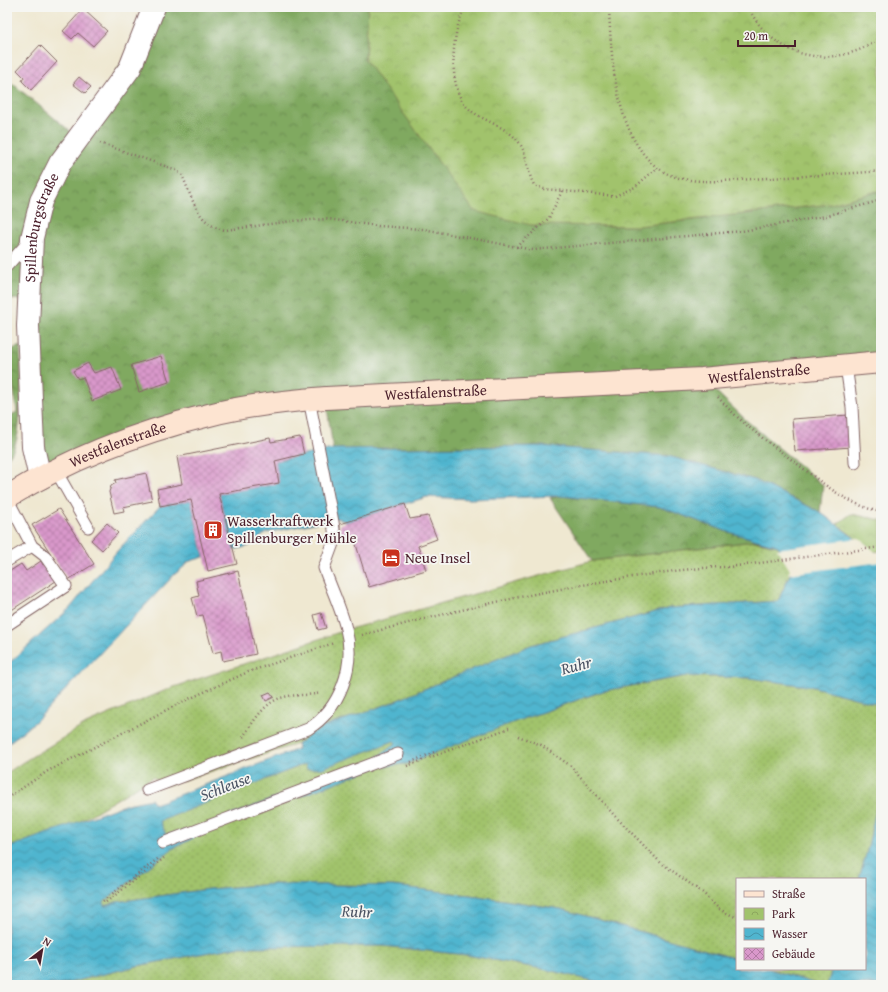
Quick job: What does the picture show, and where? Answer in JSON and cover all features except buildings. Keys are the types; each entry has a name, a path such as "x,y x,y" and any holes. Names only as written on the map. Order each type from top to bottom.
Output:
{"main road":[{"name":"Westfalenstraße","path":"7,497 48,474 130,438 209,414 270,404 309,399 702,379 881,362"}],"street":[{"name":"Spillenburgstraße","path":"48,474 33,447 29,346 32,238 41,201 60,163 130,68 154,7"}],"lane":[{"path":"7,266 32,238"},
{"path":"846,366 852,407 855,463"},
{"path":"147,790 308,730 328,713 342,689 349,656 346,630 324,568 335,538 334,522 309,399"},
{"path":"48,474 88,527"},
{"path":"7,497 32,546 45,556 66,586 7,626"},
{"path":"7,561 32,546"},
{"path":"163,843 398,754"}],"path":[{"path":"466,7 460,15 454,48 455,79 458,94 462,101 475,113 516,139 524,152 534,185 544,189 615,196 636,187 658,167"},
{"path":"609,7 617,90 621,107 631,136 658,167 674,176 698,180 881,171"},
{"path":"648,7 668,7"},
{"path":"748,7 754,19 772,39 793,50 811,56 835,57 849,54 866,47 881,38"},
{"path":"81,136 176,170 182,174 200,216 206,223 216,229 226,230 292,221 328,219 378,226 429,230 533,250 742,231 826,216 881,200"},
{"path":"516,247 549,218 562,191"},
{"path":"702,379 735,416 772,446 847,500 860,506 881,512"},
{"path":"729,567 881,548"},
{"path":"227,760 263,710 275,701 284,697 310,696 342,689"},
{"path":"518,736 541,745 571,766 608,808 660,862 703,893 719,909 736,918"},
{"path":"103,901 162,856"}],"green space":[{"path":"158,7 368,7 365,60 531,225 638,226 831,204 881,190 881,361 270,402 41,477 29,300 7,299 7,79 75,135"},
{"path":"368,7 881,7 881,190 831,204 638,226 531,225 474,211 365,60"},
{"path":"20,346 21,406 17,439 13,451 7,458 7,417 17,412 8,351"},
{"path":"703,379 747,421 823,485 820,512 755,480 668,456 540,446 333,449 326,400"},
{"path":"560,496 660,507 725,531 778,546 754,541 592,561 550,498"},
{"path":"851,514 881,520 881,551 873,552 837,524"},
{"path":"754,541 778,546 792,569 778,601 670,608 531,645 388,704 326,726 297,744 165,786 153,777 79,822 7,848 7,773 86,724 171,688 346,630 592,561"},
{"path":"686,676 750,678 814,687 881,705 881,787 867,851 859,878 736,878 736,959 561,909 478,896 393,886 273,884 208,889 116,902 105,906 103,902 172,849 203,833 367,770 603,691"},
{"path":"394,741 396,743 374,760 200,827 166,835 160,821 305,764"},
{"path":"383,946 467,955 548,970 611,985 60,985 137,966 236,947"},
{"path":"772,970 832,970 827,985 819,985"}],"water":[{"path":"540,446 668,456 755,480 820,512 873,552 881,560 881,705 814,687 750,678 686,676 603,691 517,721 406,764 377,767 203,833 172,849 104,902 105,906 116,902 208,889 273,884 393,886 478,896 561,909 736,959 736,970 772,970 819,985 611,985 548,970 467,955 383,946 236,947 137,966 60,985 7,985 7,848 127,804 152,799 154,804 163,801 298,749 297,745 310,734 326,726 388,704 531,645 670,608 778,601 792,570 778,546 725,531 660,507 560,496 470,499 427,497 346,522 338,518 266,533 249,546 233,550 219,494 279,483 275,461 333,449","holes":["394,741 396,743 374,760 200,827 166,835 160,821 305,764 307,769 323,768"]},
{"path":"191,500 204,557 187,562 187,564 175,574 36,721 7,744 7,665 70,608 118,550 160,506"},
{"path":"881,787 881,985 827,985 832,970 866,970 866,878 859,878 867,851"}],"pier":[{"path":"859,538 881,557 881,562 788,574 790,570 777,549"}],"place":[{"name":"Wasserkraftwerk Spillenburger Mühle","path":"213,530"},
{"name":"Neue Insel","path":"391,558"}],"water label":[{"name":"Ruhr","path":"576,665"},
{"name":"Schleuse","path":"225,786"},
{"name":"Ruhr","path":"357,911"}]}
